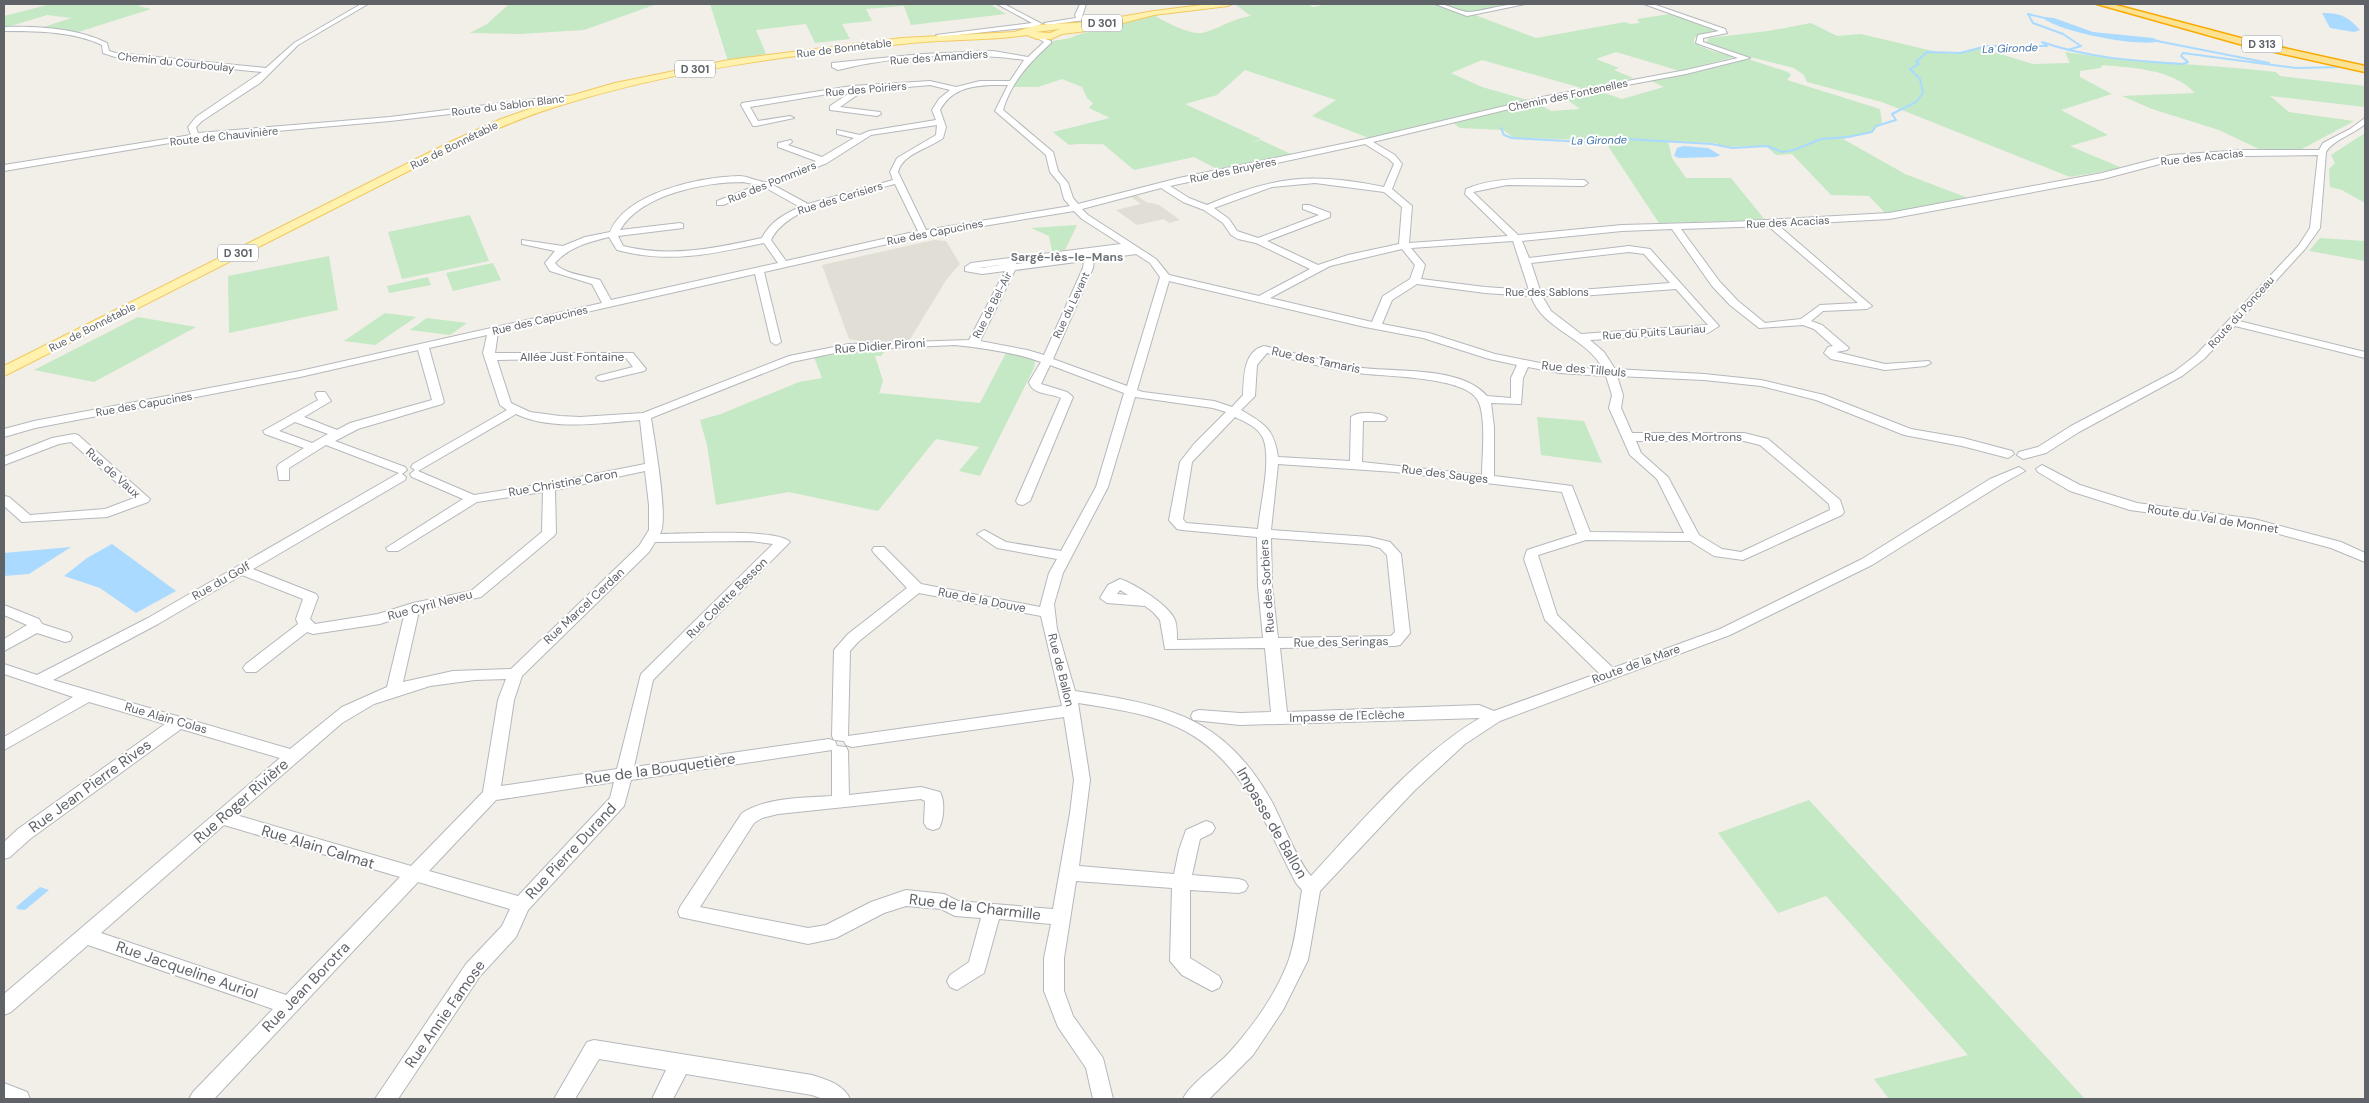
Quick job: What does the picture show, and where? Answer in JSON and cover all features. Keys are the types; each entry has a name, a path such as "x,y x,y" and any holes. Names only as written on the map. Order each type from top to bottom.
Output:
{"highway":[{"name":"D 313","path":"2102,4 2247,43 2365,68"},
{"name":"D 313","path":"2111,4 2251,42 2365,68"}],"main road":[{"name":"D 301","path":"1047,26 1092,25 1154,13 1228,4"},
{"name":"D 301","path":"1058,34 1154,13"},
{"path":"1033,30 1047,26 1058,34"},
{"path":"1033,30 1058,34"},
{"name":"Rue de Bonnétable","path":"4,372 472,135 525,112 572,98 681,71 723,63 893,42 1033,30"}],"street":[{"path":"199,136 195,134 192,127 199,119 257,81 296,44 365,4"},
{"path":"1000,4 1049,42 1029,59 1012,82 999,107 999,112 1050,154 1054,172 1061,179 1069,199 1089,221 1153,261 1164,277"},
{"path":"1080,20 1078,15 1083,4"},
{"path":"1438,4 1467,14 1522,4"},
{"name":"Chemin des Fontenelles","path":"1390,136 1547,98 1640,79 1686,72 1746,58 1712,49 1699,43 1700,36 1726,32 1723,30 1647,4"},
{"path":"1047,26 1104,17"},
{"name":"Chemin du Courboulay","path":"4,29 28,29 88,37 105,44 105,52 115,55 269,71"},
{"path":"1037,53 1055,43 1058,34"},
{"name":"Rue des Amandiers","path":"850,65 922,56 993,53 1029,59"},
{"path":"923,233 894,172 896,165 905,157 937,139 942,131 936,110 947,94 957,88 978,84 1012,82"},
{"name":"Rue des Poiriers","path":"790,118 756,124 745,104 846,88 861,89 930,83 957,88"},
{"path":"861,89 833,108 877,114"},
{"name":"Route du Sablon Blanc","path":"445,113 550,98 572,98"},
{"name":"Route de Chauvinière","path":"4,168 199,136 445,113"},
{"path":"2322,152 2326,146 2353,131 2365,120"},
{"name":"Rue des Pommiers","path":"720,203 824,161 859,137 884,129 940,122"},
{"path":"840,132 859,137"},
{"name":"Rue des Bruyères","path":"1076,207 1162,185 1390,136"},
{"path":"1366,141 1392,157 1398,164 1387,190"},
{"name":"Rue des Pommiers","path":"788,142 780,145 824,161"},
{"name":"Rue des Acacias","path":"1259,300 1318,268 1352,257 1404,246 1622,228 1769,222 1910,213 2103,176 2171,158 2244,153 2322,152"},
{"name":"Route du Ponceau","path":"2039,463 2075,429 2178,374 2200,356 2302,247 2315,228 2322,152"},
{"path":"784,265 766,240 688,255 663,256 620,248 615,243 613,235 620,219 634,208 662,195 725,180 742,179 766,185 806,206"},
{"name":"Rue des Cerisiers","path":"766,240 774,225 785,216 806,206 898,181"},
{"path":"1207,208 1260,188 1288,182 1335,182 1387,190 1407,206 1404,246 1420,265 1415,281 1387,298 1376,326"},
{"path":"1584,183 1504,183 1473,188 1469,191 1470,196 1517,238 1538,302 1548,314 1581,337 1601,355 1612,372"},
{"path":"1162,185 1186,200 1207,208 1226,221 1234,233 1241,238 1259,241 1318,268"},
{"name":"Rue des Capucines","path":"4,433 34,425 300,374 923,233 1076,207"},
{"path":"1259,241 1327,216 1306,207"},
{"path":"1769,222 1867,306 1820,308 1804,322"},
{"path":"608,304 596,282 554,269 550,263 553,256 562,249 584,240 680,226"},
{"path":"1674,226 1716,284 1734,303 1763,326 1804,322 1818,327 1843,348 1832,349 1830,353 1834,357 1885,367 1925,363"},
{"path":"525,242 562,249"},
{"path":"1087,255 1136,249"},
{"name":"Rue du Puits Lauriau","path":"1526,261 1629,249 1640,250 1651,254 1713,322 1714,326 1711,328 1581,337"},
{"name":"Rue de Bel-Air","path":"972,343 1010,274 1011,265 1087,255"},
{"name":"Rue du Levant","path":"1023,501 1067,397 1059,391 1040,389 1035,384 1088,268 1087,255"},
{"path":"759,270 776,342"},
{"name":"Rue des Tilleuls","path":"1164,277 1376,326 1426,335 1484,354 1560,370 1704,377 1761,383 1820,397 1908,432 1974,445 2009,463"},
{"name":"Rue de Ballon","path":"1103,1099 1100,1092 1096,1065 1065,1021 1056,1000 1053,969 1060,917 1082,794 1080,760 1070,704 1047,604 1051,584 1102,487 1132,392 1164,277"},
{"name":"Rue des Sablons","path":"1415,281 1485,290 1580,294 1602,290 1680,286"},
{"path":"2231,322 2365,355"},
{"path":"321,394 325,401 269,431 319,444 400,473 416,470 513,411 506,405 490,357 492,331"},
{"name":"Rue Didier Pironi","path":"513,411 543,418 580,421 645,416 788,359 814,353 849,347 972,343 1010,349 1046,358 1132,392"},
{"path":"284,477 283,467 319,444 354,426 438,402 423,346"},
{"name":"Rue des Tamaris","path":"1264,533 1194,528 1182,526 1176,520 1186,462 1249,396 1251,364 1264,349 1362,371 1438,378 1459,384 1480,396"},
{"name":"Allée Just Fontaine","path":"490,357 629,355 640,369 602,378"},
{"path":"1488,479 1488,434 1480,396 1517,402 1517,378 1524,363"},
{"name":"Rue des Mortrons","path":"1612,372 1619,398 1615,408 1636,455 1662,478 1693,537 1719,554 1743,556 1834,515 1837,508 1835,503 1818,486 1764,442 1744,437 1628,437"},
{"name":"Rue des Sorbiers","path":"1132,392 1214,405 1234,411 1259,426 1269,438 1272,460 1264,533 1265,586 1280,718"},
{"path":"645,416 656,505 656,530 652,538"},
{"path":"1356,465 1357,417 1381,418"},
{"path":"294,418 338,434"},
{"name":"Rue de Vaux","path":"4,461 56,442 74,438 143,499 107,513 27,519 4,500"},
{"path":"2009,463 2023,455 2039,463"},
{"name":"Rue des Sauges","path":"1272,460 1356,465 1567,489 1585,536"},
{"path":"2009,463 2039,463"},
{"name":"Route de la Mare","path":"1311,888 1371,822 1437,758 1466,734 1494,717 1725,632 1821,585 1874,558 1995,482 2009,463"},
{"name":"Route du Val de Monnet","path":"2039,463 2061,481 2076,488 2135,507 2254,523 2312,538 2365,558"},
{"name":"Rue Christine Caron","path":"393,548 473,499 549,487 652,466"},
{"path":"416,470 473,499"},
{"name":"Rue du Golf","path":"40,680 153,621 400,473"},
{"name":"Rue Cyril Neveu","path":"306,625 313,629 380,619 413,608 465,598 476,594 549,533 549,487"},
{"name":"Rue des Seringas","path":"1264,533 1374,541 1389,547 1394,557 1403,633 1395,641 1271,643"},
{"path":"984,534 1002,545 1066,556"},
{"path":"1610,674 1550,617 1531,559 1532,553 1585,536 1693,537"},
{"name":"Rue Colette Besson","path":"626,774 646,678 783,542 752,537 652,538"},
{"name":"Rue Marcel Cerdan","path":"491,794 506,700 515,674 644,549 652,538"},
{"path":"841,802 842,650 853,638 916,588 880,550"},
{"path":"240,569 311,597 303,620 306,625 251,668"},
{"name":"Rue de la Douve","path":"916,588 1048,613"},
{"name":"Rue des Sorbiers","path":"1146,601 1166,616 1170,645 1271,643"},
{"path":"394,689 413,608"},
{"path":"4,610 34,622 35,627"},
{"path":"4,646 35,627 65,637"},
{"name":"Rue Alain Colas","path":"4,669 87,696 293,756"},
{"name":"Rue Roger Rivière","path":"4,1006 350,709 394,689 480,672 515,674"},
{"path":"4,744 87,696"},
{"name":"Impasse de Ballon","path":"1070,704 1076,697 1162,716 1204,733 1219,744 1232,756 1246,776 1302,878 1311,888"},
{"name":"Rue de la Bouquetière","path":"491,794 840,743 1070,704"},
{"name":"Impasse de l'Eclèche","path":"1199,716 1240,719 1480,712 1494,717"},
{"name":"Rue Jean Pierre Rives","path":"4,852 24,834 179,722"},
{"name":"Rue Pierre Durand","path":"413,875 521,905 618,802 626,774"},
{"name":"Rue Jean Borotra","path":"200,1099 491,794"},
{"name":"Rue de la Charmille","path":"934,823 934,797 920,794 768,810 753,814 748,818 688,912 808,936 829,932 885,904 906,898 944,902 954,908 1060,917"},
{"name":"Rue Alain Calmat","path":"222,818 413,875"},
{"path":"1206,828 1192,834 1186,851 1180,929 1180,961 1189,969 1212,982"},
{"path":"1069,873 1239,886"},
{"path":"1194,1099 1235,1064 1258,1035 1281,996 1298,961 1306,927 1311,888"},
{"name":"Rue Annie Famose","path":"386,1099 473,970 509,931 521,905"},
{"path":"956,981 977,966 992,911"},
{"name":"Rue Jacqueline Auriol","path":"86,936 288,1005"},
{"path":"564,1099 594,1049 812,1085 827,1090 839,1099"},
{"path":"662,1099 680,1064"},
{"path":"4,1093 20,1099"}],"shaded area":[{"path":"1135,194 1146,202 1159,205 1180,220 1169,223 1164,219 1137,225 1116,210 1141,204 1130,196"},
{"path":"934,240 946,241 960,264 946,280 909,341 865,342 849,339 822,265"}],"green space":[{"path":"51,4 147,4 138,6 151,9 75,33 40,28 72,18 47,15 4,28 4,16"},
{"path":"657,4 584,30 520,34 470,33 487,24 508,5"},
{"path":"710,4 990,4 1006,14 911,25 904,6 866,9 872,21 842,24 850,39 815,43 806,24 756,30 766,54 728,61"},
{"path":"1308,4 1313,7 1328,4 1528,4 1475,15 1536,38 1625,22 1630,24 1640,23 1637,19 1670,14 1716,30 1694,38 1694,43 1709,50 1734,57 1680,71 1616,52 1596,59 1619,68 1614,70 1633,78 1585,89 1482,60 1451,73 1482,87 1528,100 1369,138 1312,116 1336,100 1245,70 1217,95 1185,104 1261,139 1250,143 1261,140 1291,154 1217,169 1194,157 1134,170 1103,144 1069,145 1053,132 1110,118 1089,108 1093,103 1087,98 1082,87 1062,79 1038,87 1007,87 1028,56 1046,43 1154,15 1185,30 1202,33 1251,16 1236,5"},
{"path":"1811,23 1837,36 1861,34 1952,54 1980,48 2033,64 2070,63 2065,52 2118,59 2276,72 2280,76 2365,86 2365,107 2270,96 2289,112 2354,121 2302,149 2261,150 2219,130 2152,109 2122,96 2195,93 2175,79 2152,71 2103,65 2100,68 2080,71 2080,77 2112,94 2061,110 2108,135 2070,146 2122,168 2070,177 1882,102 1807,82 1804,75 1794,68 1710,47 1707,42 1709,38 1768,31"},
{"path":"1748,59 1788,72 1791,75 1787,80 1880,109 1882,122 1873,131 1843,139 1905,174 1968,198 1886,214 1869,196 1831,195 1792,154 1776,155 1766,146 1721,147 1716,143 1668,141 1672,158 1686,178 1731,178 1765,220 1659,223 1604,140 1514,138 1503,130 1460,128 1453,123 1535,102 1551,111 1580,109 1562,96 1599,91 1622,99 1664,87 1647,79 1693,73"},
{"path":"2365,133 2365,203 2342,190 2330,187 2329,169 2335,163 2331,155"},
{"path":"470,215 489,261 402,279 388,232"},
{"path":"1077,225 1065,250 1052,251 1049,236 1031,228"},
{"path":"2320,238 2365,241 2365,261 2309,251"},
{"path":"329,256 338,310 229,333 228,276"},
{"path":"493,263 501,280 453,291 446,273"},
{"path":"428,277 431,285 389,293 387,286"},
{"path":"385,313 416,317 375,345 344,341"},
{"path":"138,317 196,327 94,382 34,370"},
{"path":"427,318 467,323 450,335 410,330"},
{"path":"887,348 881,356 875,356 883,381 879,393 980,403 1006,353 1035,361 1034,368 980,476 959,471 979,447 936,439 878,511 789,492 716,505 707,445 700,420 721,414 799,382 822,378 814,357"},
{"path":"1537,417 1584,421 1602,463 1541,455"},
{"path":"1809,800 2085,1099 1889,1099 1874,1079 1968,1055 1826,896 1778,913 1718,833"}],"water":[{"path":"2322,13 2334,13 2343,16 2360,30 2354,32 2330,28"},
{"path":"2042,17 2054,18 2093,32 2153,38 2160,41 2150,43 2098,37 2063,28"},
{"path":"1683,146 1708,148 1720,155 1716,157 1679,158 1674,156 1677,148"},
{"path":"112,544 176,591 136,613 100,588 64,576 87,558"},
{"path":"71,547 29,574 4,576 4,553"},
{"path":"40,887 49,890 25,910 16,909 18,908 16,907"}],"waterway":[{"path":"2049,19 2028,14 2033,23 2063,34 2081,46 2069,50"},
{"name":"La Gironde","path":"2157,41 2269,63"},
{"name":"La Gironde","path":"1501,128 1504,135 1512,138 1586,142 1609,138 1712,144 1732,148 1767,146 1782,152 1794,150 1821,139 1848,137 1872,132 1876,126 1896,120 1892,114 1916,102 1923,93 1920,79 1910,69 1919,64 1916,62 1927,52 1960,53 1987,46 2047,46 2042,42 2069,50"},
{"name":"La Gironde","path":"2069,50 2147,62 2183,64 2188,62 2181,56 2183,53 2296,68 2345,67"}],"district":[{"name":"Sargé-lès-le-Mans","path":"1067,257"}]}
